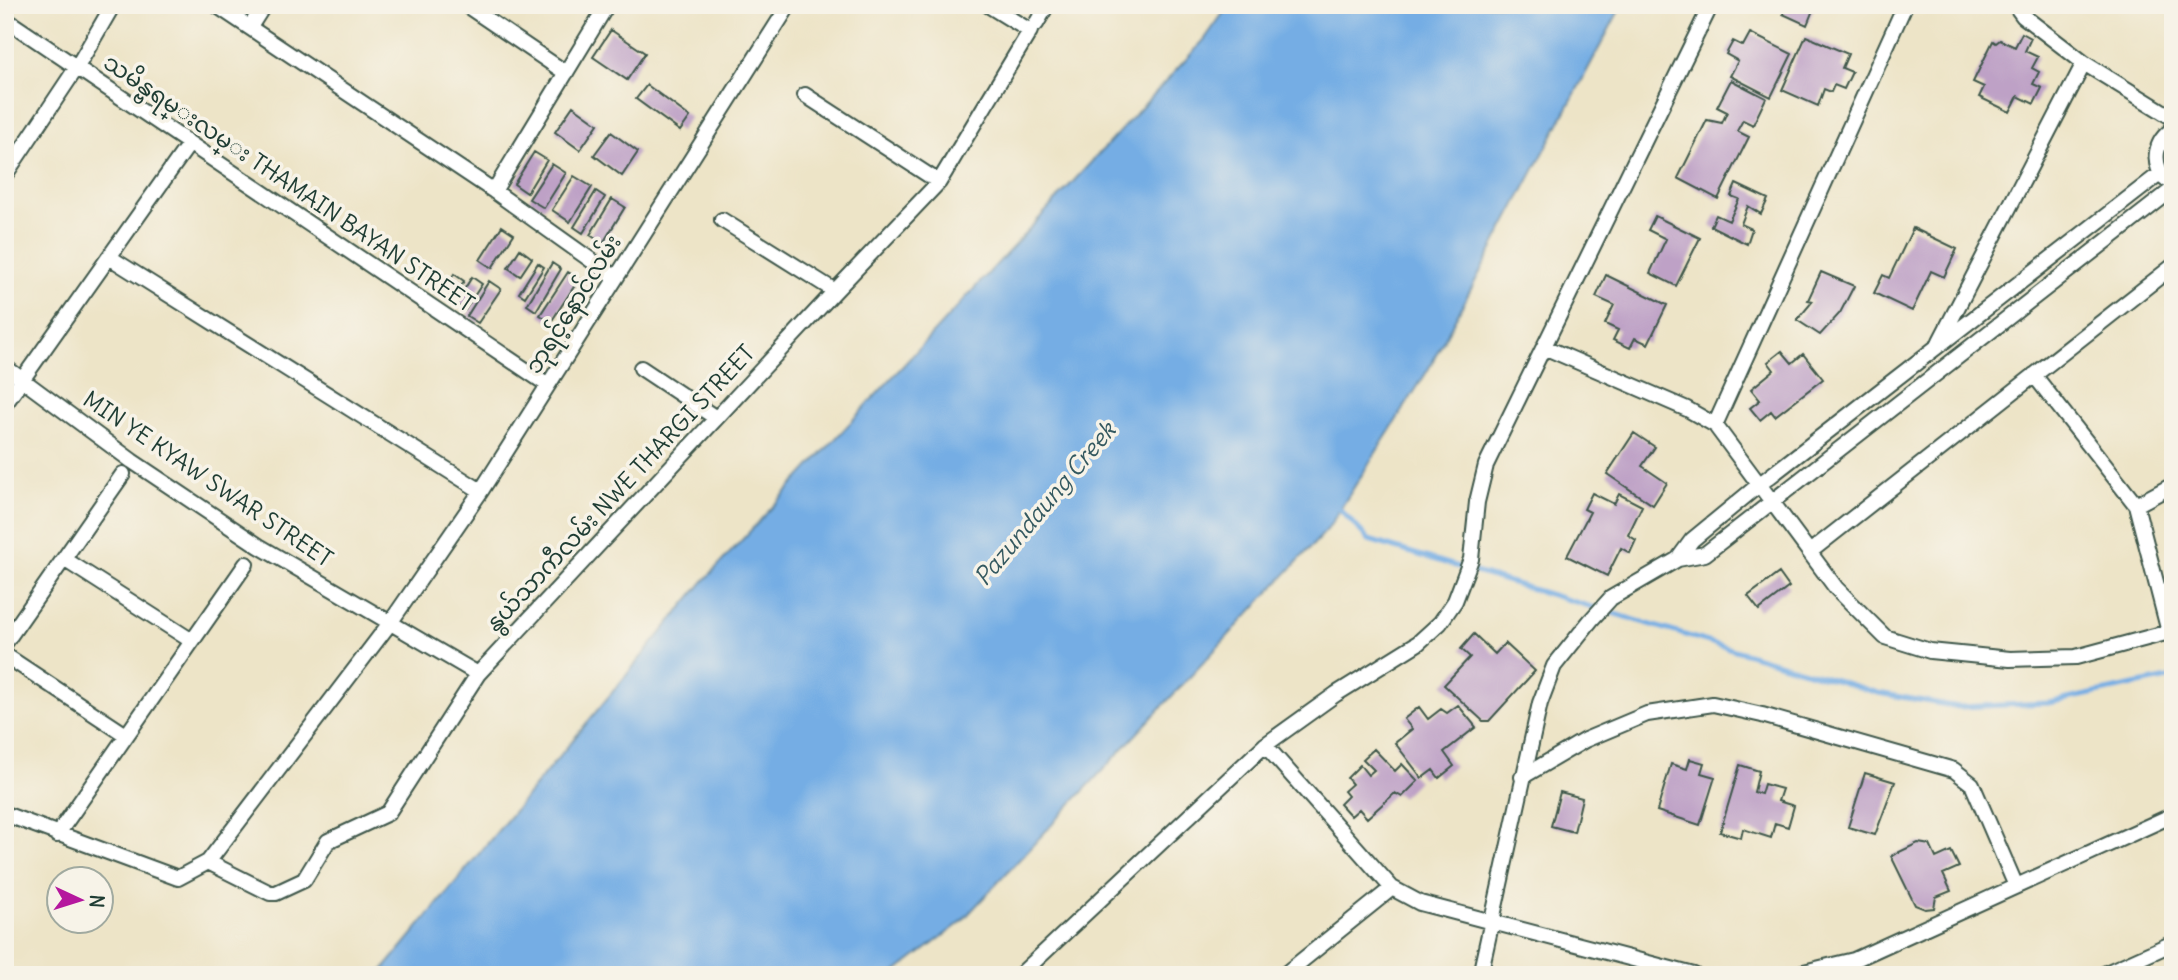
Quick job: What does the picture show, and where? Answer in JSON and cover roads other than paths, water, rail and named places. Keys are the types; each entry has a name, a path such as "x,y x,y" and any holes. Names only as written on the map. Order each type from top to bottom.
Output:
{"street":[{"path":"5,175 77,68 113,5"},
{"path":"216,5 494,191 616,278"},
{"path":"250,27 264,5"},
{"path":"466,5 566,73"},
{"path":"494,191 607,5"},
{"name":"ဘုရင့်နောင်လမ်း","path":"208,862 390,623 481,491 789,5"},
{"path":"988,5 1033,28"},
{"name":"နွယ်သာကီလမ်း NWE THARGI STREET","path":"208,862 270,893 276,893 304,880 328,841 387,813 478,674 939,183 1047,5"},
{"path":"1020,975 1265,745 1336,694 1418,643 1440,623 1455,601 1471,559 1477,502 1486,465 1711,5"},
{"path":"1715,425 1905,5"},
{"path":"2015,5 2023,16 2084,63 2173,118"},
{"name":"သမိန္ဗရမ္းလမ္း THAMAIN BAYAN STREET","path":"5,19 548,385"},
{"path":"1938,346 2084,63"},
{"path":"805,95 939,183"},
{"path":"1480,975 1539,703 1554,666 1591,620 1611,598 1678,559 1705,554 2173,187 2161,173 2156,153 2165,134 2173,130"},
{"path":"5,404 189,144"},
{"path":"1678,559 1692,540 1760,484 2161,173"},
{"path":"722,220 835,291"},
{"path":"109,257 481,491"},
{"path":"1811,551 2173,266"},
{"path":"1544,347 1687,409 1715,425 1836,588 1885,637 1930,651 2010,659 2076,657 2171,632 2136,505 2034,375"},
{"name":"MIN YE KYAW SWAR STREET","path":"5,368 132,461 247,538 478,674"},
{"path":"641,368 716,418"},
{"path":"5,643 122,474"},
{"path":"2136,505 2173,485"},
{"path":"64,559 192,641"},
{"path":"57,835 246,564"},
{"path":"5,655 126,735"},
{"path":"1522,777 1585,740 1647,714 1713,704 1762,715 1954,770 1972,784 2016,886"},
{"path":"1265,745 1392,888 1420,903 1694,975"},
{"path":"5,814 178,878 208,862"},
{"path":"1791,975 1854,960 2173,815"},
{"path":"1284,975 1392,888"},
{"path":"2102,975 2173,943"}],"water":[{"name":"Pazundaung Creek","path":"1229,5 1622,5 1428,370 1327,530 960,923 892,975 379,975 704,581 1204,40"}],"waterway":[{"path":"1336,505 1369,540 1878,693 1959,707 2048,703 2173,677"}]}
